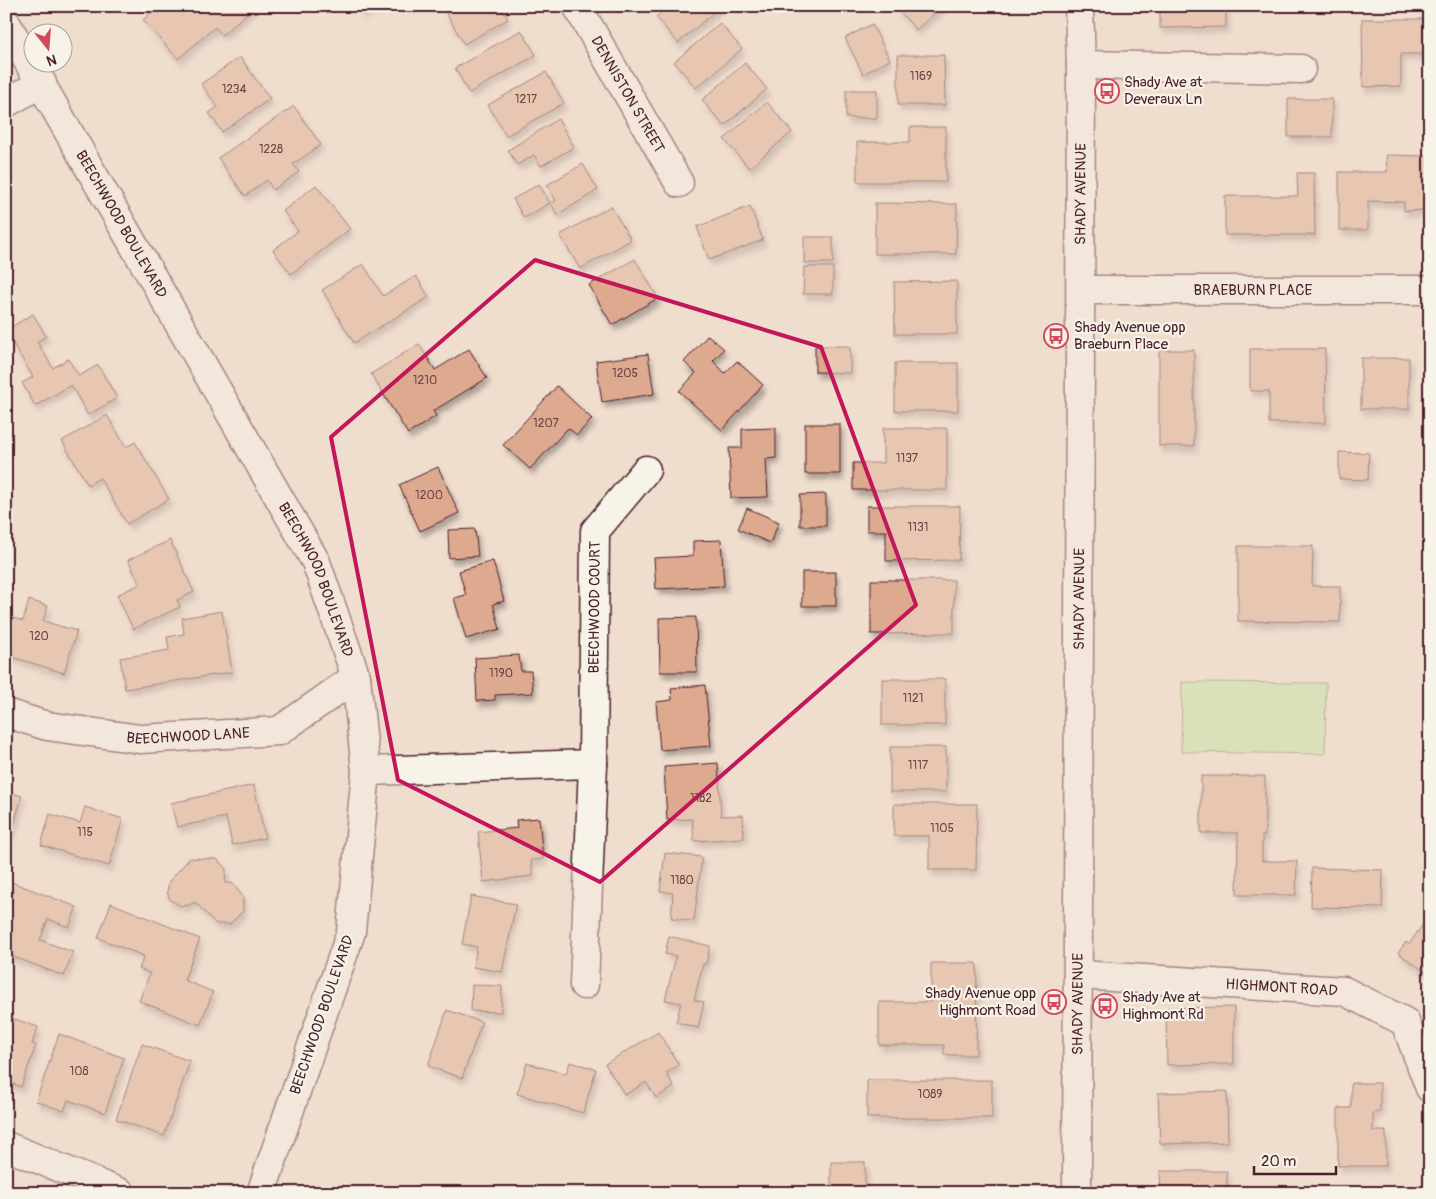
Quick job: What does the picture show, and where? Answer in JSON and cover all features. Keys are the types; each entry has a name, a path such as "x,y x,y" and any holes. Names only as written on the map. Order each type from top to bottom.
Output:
{"street":[{"name":"DENNISTON STREET","path":"577,6 679,183"},
{"name":"SHADY AVENUE","path":"1077,1193 1082,65 1079,6"},
{"name":"BEECHWOOD BOULEVARD","path":"6,22 316,562 356,676 366,771 351,932 261,1193"},
{"path":"1082,65 1301,69"},
{"path":"6,103 42,83"},
{"name":"BRAEBURN PLACE","path":"1081,290 1427,290"},
{"name":"BEECHWOOD COURT","path":"584,985 593,764 595,531 646,470"},
{"name":"BEECHWOOD LANE","path":"6,713 47,726 140,739 279,731 356,676"},
{"path":"366,771 593,764"},
{"name":"HIGHMONT ROAD","path":"1078,975 1344,991 1405,1022 1430,1088"},
{"path":"6,1146 121,1193"}],"highlighted area":[{"path":"535,260 821,347 916,605 600,882 398,780 331,437"}],"green space":[{"path":"1182,682 1326,683 1325,754 1181,752"}],"building":[{"path":"158,6 251,6 253,8 222,35 215,27 178,59 143,20"},
{"path":"358,6 374,6 362,13"},
{"path":"457,6 500,6 508,19 464,44 446,13"},
{"path":"669,6 717,6 719,8 678,43 656,17"},
{"path":"895,6 943,6 916,30"},
{"path":"1160,6 1226,6 1226,27 1160,28"},
{"path":"1362,19 1430,19 1430,54 1401,54 1401,86 1363,87"},
{"path":"720,23 742,49 696,88 674,62"},
{"path":"872,24 890,60 863,74 845,38"},
{"path":"521,30 536,55 469,93 455,68"},
{"path":"898,55 944,55 945,105 898,105"},
{"path":"240,57 270,99 222,132 209,113 218,107 201,84"},
{"path":"745,63 767,89 724,126 702,100"},
{"path":"546,72 564,103 506,136 488,105"},
{"path":"846,90 877,90 877,118 846,118"},
{"path":"1288,99 1332,99 1332,137 1288,137"},
{"path":"767,102 792,132 749,168 724,139"},
{"path":"294,106 321,145 293,164 299,172 273,190 267,180 245,196 218,158"},
{"path":"558,119 574,147 541,166 534,155 517,165 508,150"},
{"path":"910,127 946,127 946,182 857,182 857,142 910,142"},
{"path":"1386,155 1429,156 1430,210 1404,211 1404,202 1368,201 1368,230 1339,230 1339,172 1387,172"},
{"path":"583,164 598,190 557,215 551,203 556,201 547,185"},
{"path":"1297,173 1314,173 1315,235 1225,235 1225,196 1298,196"},
{"path":"539,184 550,203 524,218 513,199"},
{"path":"316,185 350,229 291,274 273,250 298,231 283,211"},
{"path":"875,203 957,204 956,254 875,254"},
{"path":"611,206 631,240 580,269 560,235"},
{"path":"750,206 763,240 709,260 697,227"},
{"path":"804,237 833,237 833,263 804,263"},
{"path":"635,259 658,298 612,325 589,285"},
{"path":"363,264 383,296 416,276 429,297 354,343 322,290"},
{"path":"804,267 833,267 833,294 803,294"},
{"path":"957,281 957,334 895,334 894,282"},
{"path":"33,314 46,336 37,342 53,368 68,359 79,376 98,365 117,398 88,415 71,385 35,406 22,383 33,377 6,332 6,330"},
{"path":"708,335 724,349 713,361 725,373 737,361 763,385 722,430 679,391 696,373 684,362"},
{"path":"419,344 435,370 469,349 487,378 433,411 436,416 408,434 371,374"},
{"path":"815,346 850,346 850,373 815,372"},
{"path":"1250,349 1325,349 1326,423 1269,423 1269,391 1250,391"},
{"path":"1159,350 1194,350 1194,446 1159,446"},
{"path":"648,354 654,394 602,402 596,361"},
{"path":"1361,358 1409,358 1409,409 1361,409"},
{"path":"895,363 958,363 958,411 895,411"},
{"path":"557,386 592,419 577,435 568,428 530,469 503,445"},
{"path":"107,415 126,447 135,442 169,499 127,524 100,478 88,485 62,441"},
{"path":"805,424 840,424 840,474 805,474"},
{"path":"776,428 776,458 766,459 768,497 731,498 729,448 742,448 742,429"},
{"path":"883,428 947,428 947,490 853,490 853,463 883,463"},
{"path":"1339,452 1369,453 1368,480 1339,479"},
{"path":"438,467 459,513 420,531 399,485"},
{"path":"826,494 826,526 800,526 800,495"},
{"path":"867,506 960,506 959,560 886,561 886,531 867,531"},
{"path":"747,508 779,522 770,543 738,529"},
{"path":"475,529 478,556 449,558 448,530"},
{"path":"170,540 194,592 177,600 180,607 133,629 117,595 140,584 128,560"},
{"path":"721,540 724,586 656,589 654,558 693,556 693,541"},
{"path":"1238,546 1313,546 1312,586 1340,586 1340,622 1238,621"},
{"path":"493,561 504,601 493,604 500,629 466,639 454,598 466,595 459,571"},
{"path":"802,572 836,572 836,606 802,606"},
{"path":"871,580 954,580 954,633 871,634"},
{"path":"29,600 48,606 43,621 77,631 64,673 6,655 6,640 13,618 23,621"},
{"path":"222,611 232,672 125,689 120,658 169,650 167,637 184,634 182,618"},
{"path":"696,617 697,672 660,672 659,618"},
{"path":"519,655 521,671 531,671 533,693 495,695 495,700 477,701 475,658"},
{"path":"882,679 945,679 945,725 882,725"},
{"path":"705,685 711,746 660,750 656,702 672,700 671,688"},
{"path":"890,747 946,747 946,792 890,792"},
{"path":"718,763 721,816 743,815 744,838 694,841 692,819 667,820 664,767"},
{"path":"1201,776 1265,776 1265,836 1262,836 1262,861 1297,861 1296,895 1237,895 1238,833 1201,833"},
{"path":"254,785 265,838 232,845 226,817 177,827 171,803"},
{"path":"6,791 22,796 11,834 6,833"},
{"path":"894,804 977,804 976,870 929,870 929,836 894,836"},
{"path":"85,807 123,819 109,866 41,845 50,814 80,823"},
{"path":"539,818 543,859 531,860 533,876 483,882 478,832 517,828 516,820"},
{"path":"665,853 702,857 694,921 671,918 673,893 660,891"},
{"path":"190,858 217,859 226,869 225,883 232,883 243,897 243,911 230,924 216,924 195,902 181,906 170,900 167,892 169,881"},
{"path":"1312,868 1383,870 1382,908 1311,907"},
{"path":"6,880 77,907 69,927 48,919 40,940 73,952 64,976 6,954"},
{"path":"471,896 516,904 502,972 473,967 477,947 462,944"},
{"path":"111,903 200,939 184,980 213,992 200,1025 139,1001 150,973 139,969 144,956 98,938"},
{"path":"1424,923 1430,927 1430,975 1398,953 1406,942 1409,944"},
{"path":"669,936 710,946 706,964 703,964 694,1000 704,1002 698,1028 676,1022 681,1003 665,1000 676,956 665,954"},
{"path":"931,963 977,963 976,1055 944,1055 944,1045 879,1045 879,1002 931,1002"},
{"path":"472,985 502,986 501,1012 471,1011"},
{"path":"1234,1007 1234,1064 1167,1065 1166,1008"},
{"path":"447,1010 482,1022 462,1078 428,1066"},
{"path":"6,1016 38,1027 32,1044 36,1045 21,1087 6,1081"},
{"path":"658,1032 679,1065 666,1073 674,1087 656,1098 646,1082 625,1095 605,1064"},
{"path":"59,1034 124,1058 105,1113 68,1100 64,1111 36,1101"},
{"path":"142,1044 190,1061 164,1136 116,1119"},
{"path":"570,1062 596,1069 583,1113 517,1094 527,1063 566,1074"},
{"path":"867,1080 992,1080 992,1118 867,1118"},
{"path":"1351,1083 1380,1083 1380,1112 1373,1112 1373,1131 1386,1131 1386,1166 1338,1166 1338,1108 1351,1108"},
{"path":"1227,1091 1228,1142 1160,1144 1158,1093"},
{"path":"831,1162 865,1162 865,1193 831,1193"},
{"path":"1160,1171 1227,1171 1227,1193 1161,1193"}],"place":[{"name":"Shady Ave at Deveraux Ln","path":"1107,91"},
{"name":"Shady Avenue opp Braeburn Place","path":"1056,336"},
{"name":"Shady Avenue opp Highmont Road","path":"1054,1002"},
{"name":"Shady Ave at Highmont Rd","path":"1105,1006"}]}
